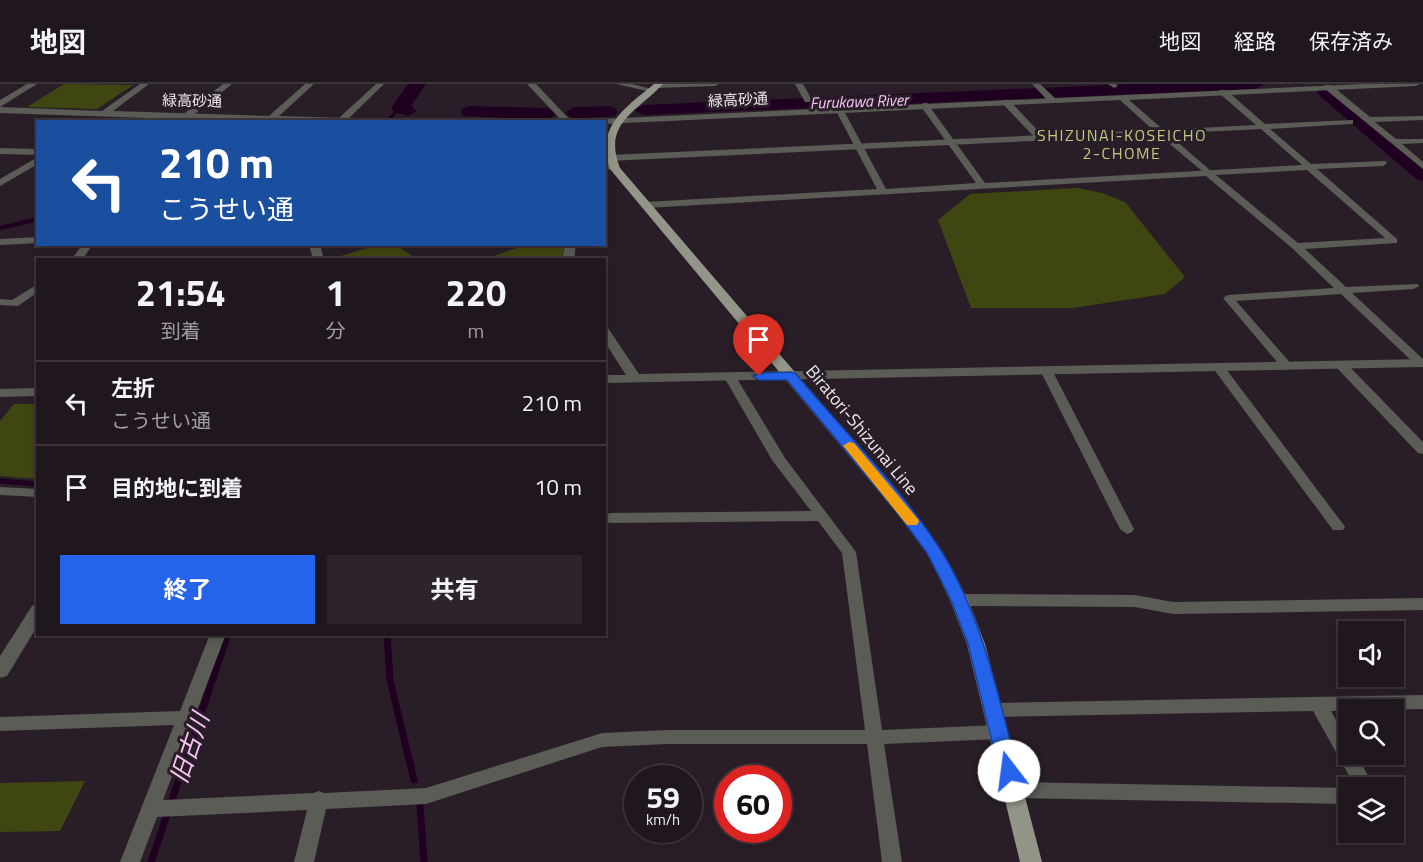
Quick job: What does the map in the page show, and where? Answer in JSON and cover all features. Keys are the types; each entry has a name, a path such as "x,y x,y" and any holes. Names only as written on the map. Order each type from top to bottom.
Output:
{"main road":[{"path":"610,163 606,143 613,128 656,87"},
{"name":"Biratori-Shizunai Line","path":"610,163 902,508 934,551 959,600 976,644 1031,862"}],"street":[{"path":"0,104 33,84"},
{"path":"95,120 145,84"},
{"path":"188,115 228,84"},
{"path":"270,119 310,84"},
{"path":"344,119 380,84"},
{"path":"531,84 566,120"},
{"path":"620,84 656,87 714,84"},
{"path":"799,84 808,100"},
{"path":"1036,84 1048,96"},
{"name":"緑高砂通","path":"606,121 1005,102 1048,96 1121,97 1325,86 1416,84"},
{"path":"1325,86 1423,166"},
{"path":"1223,92 1394,241 1296,246"},
{"path":"1121,97 1296,246 1421,363"},
{"path":"1005,102 1040,138"},
{"path":"924,105 982,184"},
{"path":"839,109 882,190"},
{"name":"緑高砂通","path":"0,110 357,120"},
{"path":"1366,120 1423,118"},
{"path":"610,163 858,146 1350,122"},
{"path":"1394,142 1423,141"},
{"path":"0,151 36,152"},
{"path":"0,183 36,161"},
{"path":"646,205 982,184 1383,163"},
{"path":"0,242 36,240"},
{"path":"1287,366 1228,298 1414,286"},
{"path":"0,302 14,304 36,288"},
{"path":"606,334 635,378"},
{"path":"606,379 1421,363"},
{"path":"1341,365 1423,450"},
{"path":"1219,368 1338,527"},
{"path":"1047,372 1127,529"},
{"path":"730,377 779,460 849,552 892,862"},
{"path":"0,393 36,392"},
{"path":"0,491 36,493"},
{"path":"606,516 823,516"},
{"path":"959,600 1135,601 1173,608 1423,604"},
{"path":"0,671 35,616"},
{"path":"130,862 162,808 184,718 217,636"},
{"path":"993,710 1423,702"},
{"path":"1318,704 1360,777"},
{"path":"0,724 184,718"},
{"path":"162,808 319,799 426,796 602,740 679,737 876,737 999,732"},
{"path":"1014,790 1338,796"},
{"path":"304,862 319,799"}],"green space":[{"path":"64,84 133,85 97,109 27,107"},
{"path":"1077,188 1102,193 1125,202 1185,277 1165,294 1073,308 971,308 938,220 970,194"},
{"path":"373,246 397,246 415,258 334,258"},
{"path":"522,246 565,246 561,258 489,258"},
{"path":"14,404 36,404 36,479 0,476 0,421"},
{"path":"85,781 60,831 0,832 0,783"}],"waterway":[{"path":"408,111 400,108 417,84"},
{"name":"Furukawa River","path":"643,110 1255,84"},
{"name":"Furukawa River","path":"1326,92 1423,175"},
{"name":"旧古川","path":"388,120 400,108"},
{"path":"469,112 548,114"},
{"name":"Furukawa River","path":"574,113 609,112"},
{"name":"旧古川","path":"0,228 36,219"},
{"name":"旧古川","path":"0,481 36,484"},
{"name":"旧古川","path":"151,862 227,636"},
{"path":"387,636 390,680 414,780"},
{"path":"420,804 424,862"}],"slow traffic":[{"path":"849,446 912,521"}],"district":[{"name":"SHIZUNAI-KOSEICHO 2-CHOME","path":"1122,144"}],"route":[{"path":"759,376 791,376 902,508 934,551 959,600 976,644 1009,771"}]}
